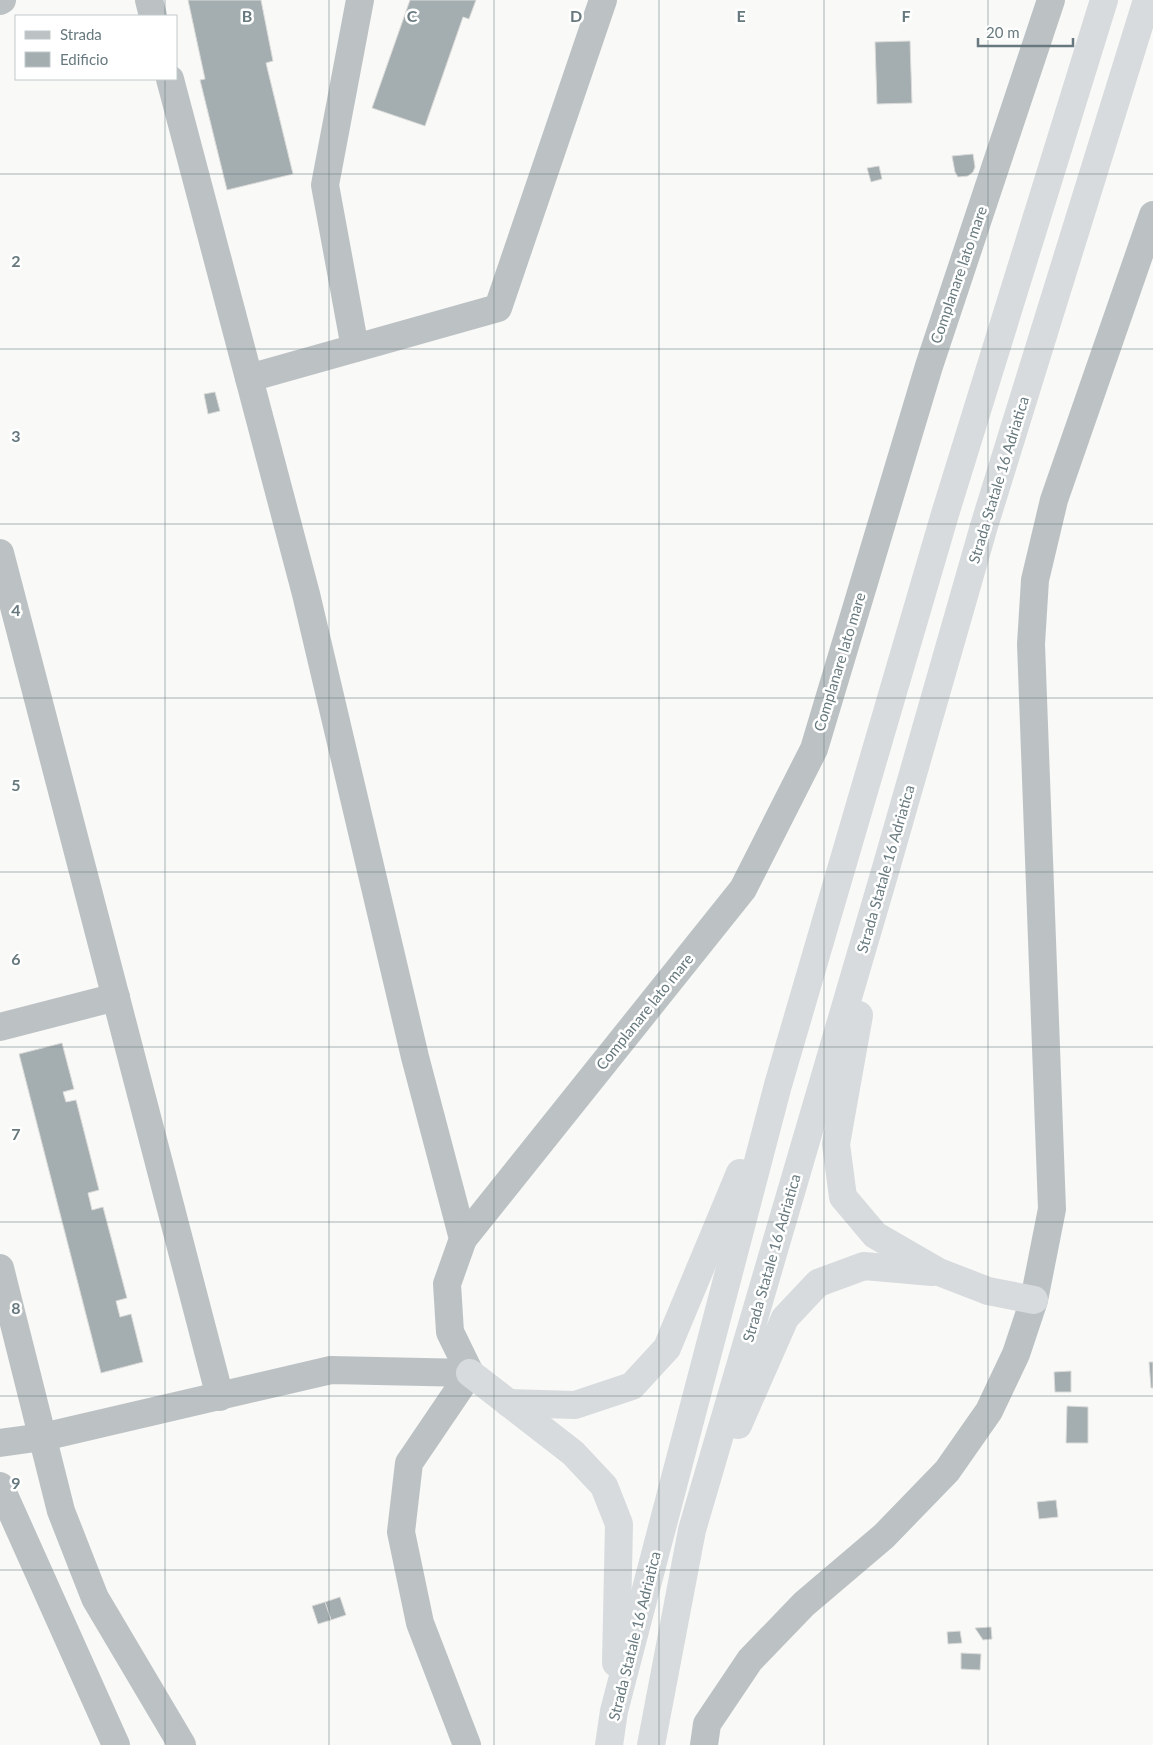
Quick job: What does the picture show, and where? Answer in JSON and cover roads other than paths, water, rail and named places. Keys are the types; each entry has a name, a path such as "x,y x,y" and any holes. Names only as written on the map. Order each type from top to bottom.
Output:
{"highway":[{"name":"Strada Statale 16 Adriatica","path":"609,1745 614,1711 778,1085 945,514 1104,0"},
{"name":"Strada Statale 16 Adriatica","path":"650,1745 692,1530 984,526 1147,0"},
{"path":"886,868 836,1144 843,1198 875,1234 939,1272 988,1291 1034,1300"},
{"path":"508,1403 575,1405 632,1386 667,1348 778,1085"},
{"path":"692,1530 786,1318 818,1283 864,1266 939,1272"},
{"path":"470,1373 573,1453 604,1486 619,1524 614,1711"}],"street":[{"path":"149,0 154,15"},
{"path":"355,348 326,186 360,0"},
{"path":"249,378 498,308 603,0"},
{"name":"Complanare lato mare","path":"470,1373 450,1332 447,1284 464,1239 743,889 814,749 929,366 1051,0"},
{"path":"170,80 308,603 415,1057 464,1239"},
{"path":"704,1745 707,1724 750,1660 804,1604 884,1536 948,1471 989,1412 1016,1354 1034,1300 1052,1210 1031,644 1035,580 1054,500 1153,215"},
{"path":"0,553 10,633 116,998 220,1397"},
{"path":"0,1027 116,998"},
{"path":"0,1268 61,1511 95,1598 182,1745"},
{"path":"0,1443 43,1437 331,1370 470,1373"},
{"path":"467,1745 420,1623 401,1532 409,1464 470,1373"},
{"path":"0,1486 116,1745"}]}
